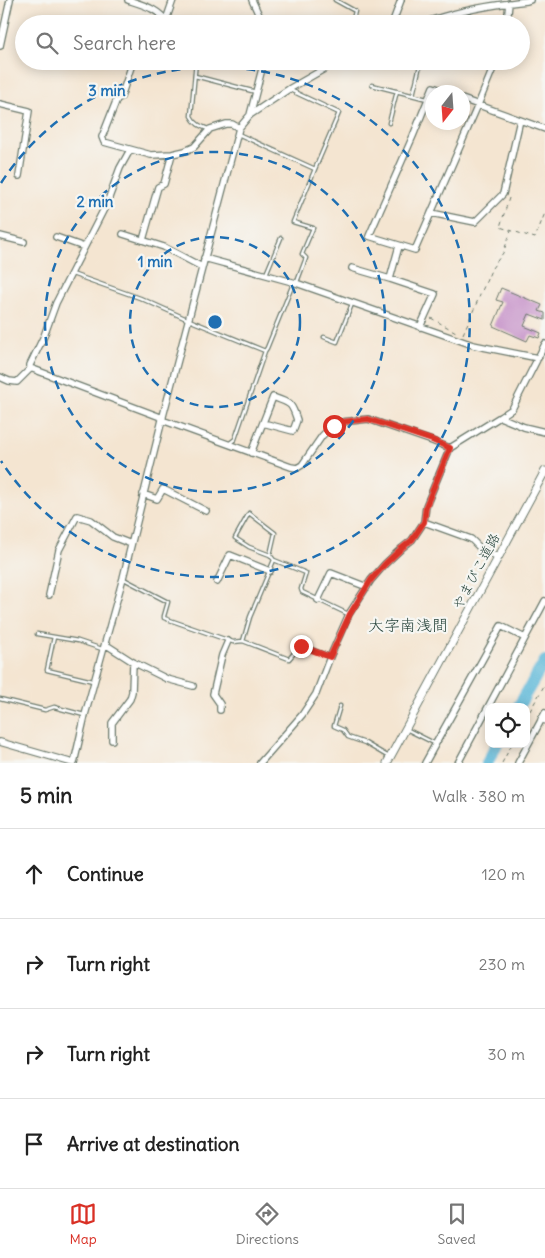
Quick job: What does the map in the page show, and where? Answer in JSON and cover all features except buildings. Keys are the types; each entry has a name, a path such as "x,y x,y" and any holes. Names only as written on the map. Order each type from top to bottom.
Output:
{"street":[{"path":"0,46 10,0"},
{"path":"128,0 151,7 160,15"},
{"path":"151,7 153,0"},
{"path":"169,15 173,0"},
{"path":"252,0 259,15"},
{"path":"395,15 401,0"},
{"path":"446,15 530,0"},
{"path":"508,15 509,3"},
{"path":"130,70 121,98 117,99 102,137 104,142 151,155 172,154 194,147 210,129 232,124 238,131"},
{"path":"250,115 262,70"},
{"path":"0,742 74,763 238,131 250,115 322,70"},
{"path":"425,106 369,236 415,250 492,70"},
{"path":"470,102 545,129"},
{"path":"0,104 29,111 18,176"},
{"path":"431,213 475,222 503,194 520,120"},
{"path":"0,377 16,382 30,369 56,303 108,203 120,168 130,150"},
{"path":"143,240 158,187 164,184 172,154"},
{"path":"123,234 164,248 202,267"},
{"path":"0,236 24,242"},
{"path":"56,237 84,247"},
{"path":"390,279 399,246"},
{"path":"204,258 295,282 473,345 538,358"},
{"path":"352,268 435,294 420,326"},
{"path":"260,763 302,715 316,694 330,657 350,614 367,587 385,564 412,540 424,522 426,506 450,448 512,409 545,344"},
{"path":"30,369 92,390 228,445 291,467 297,468 302,465 322,436 342,422 368,419 432,440 450,448"},
{"path":"251,453 273,397 290,404 293,407 297,420 293,431 263,423"},
{"path":"500,418 545,432"},
{"name":"やまびこ道路","path":"389,760 545,471"},
{"path":"144,494 157,499 163,489 206,511"},
{"path":"49,595 59,550 77,516 91,520 113,537 131,544"},
{"path":"424,522 471,539 479,547 498,557"},
{"path":"217,582 230,554 270,571"},
{"path":"318,600 331,573 367,587"},
{"path":"458,763 545,601"},
{"path":"425,763 501,626 525,638"},
{"path":"220,710 220,704 212,694 222,655 228,641"},
{"path":"104,646 167,679 193,686"},
{"path":"112,740 112,724 130,699 132,692 133,662"},
{"path":"518,763 544,718"},
{"path":"45,763 47,756"}],"lane":[{"path":"336,0 354,11 353,15"},
{"path":"195,70 191,116 198,126 210,129"},
{"path":"413,95 419,70"},
{"path":"195,76 256,92"},
{"path":"372,85 425,98"},
{"path":"228,445 235,439 265,351 306,258 302,254 313,228 293,222 338,113 289,89"},
{"path":"389,123 397,91"},
{"path":"238,131 315,168"},
{"path":"266,275 281,238"},
{"path":"70,274 140,298 265,351"},
{"path":"324,337 337,342 352,303"},
{"path":"270,555 275,533 249,513 235,538 249,547 270,555 274,560 306,574 301,589 302,592 350,614"},
{"path":"243,641 250,617 274,560"},
{"path":"123,578 168,602 164,618 228,641 243,641 289,659 301,646 330,657"},
{"path":"37,634 104,646"},
{"path":"54,637 47,670 94,681"},
{"path":"0,699 45,710 54,707 85,715"},
{"path":"340,706 334,726 343,730 348,737 365,743 389,760"},
{"path":"406,728 436,744"}],"path":[{"path":"503,194 509,197 500,227 535,238 545,213"},
{"path":"425,316 462,335 492,268 503,253 511,231"},
{"path":"530,711 545,684"},
{"path":"502,763 510,748"}],"waterway":[{"path":"520,703 545,661"},
{"path":"487,763 495,748"}],"district":[{"name":"大字南浅間","path":"408,625"}],"route":[{"path":"301,646 330,657 350,614 371,580 385,564 412,540 424,522 426,506 450,448 432,440 368,419 342,422 334,426"}]}
